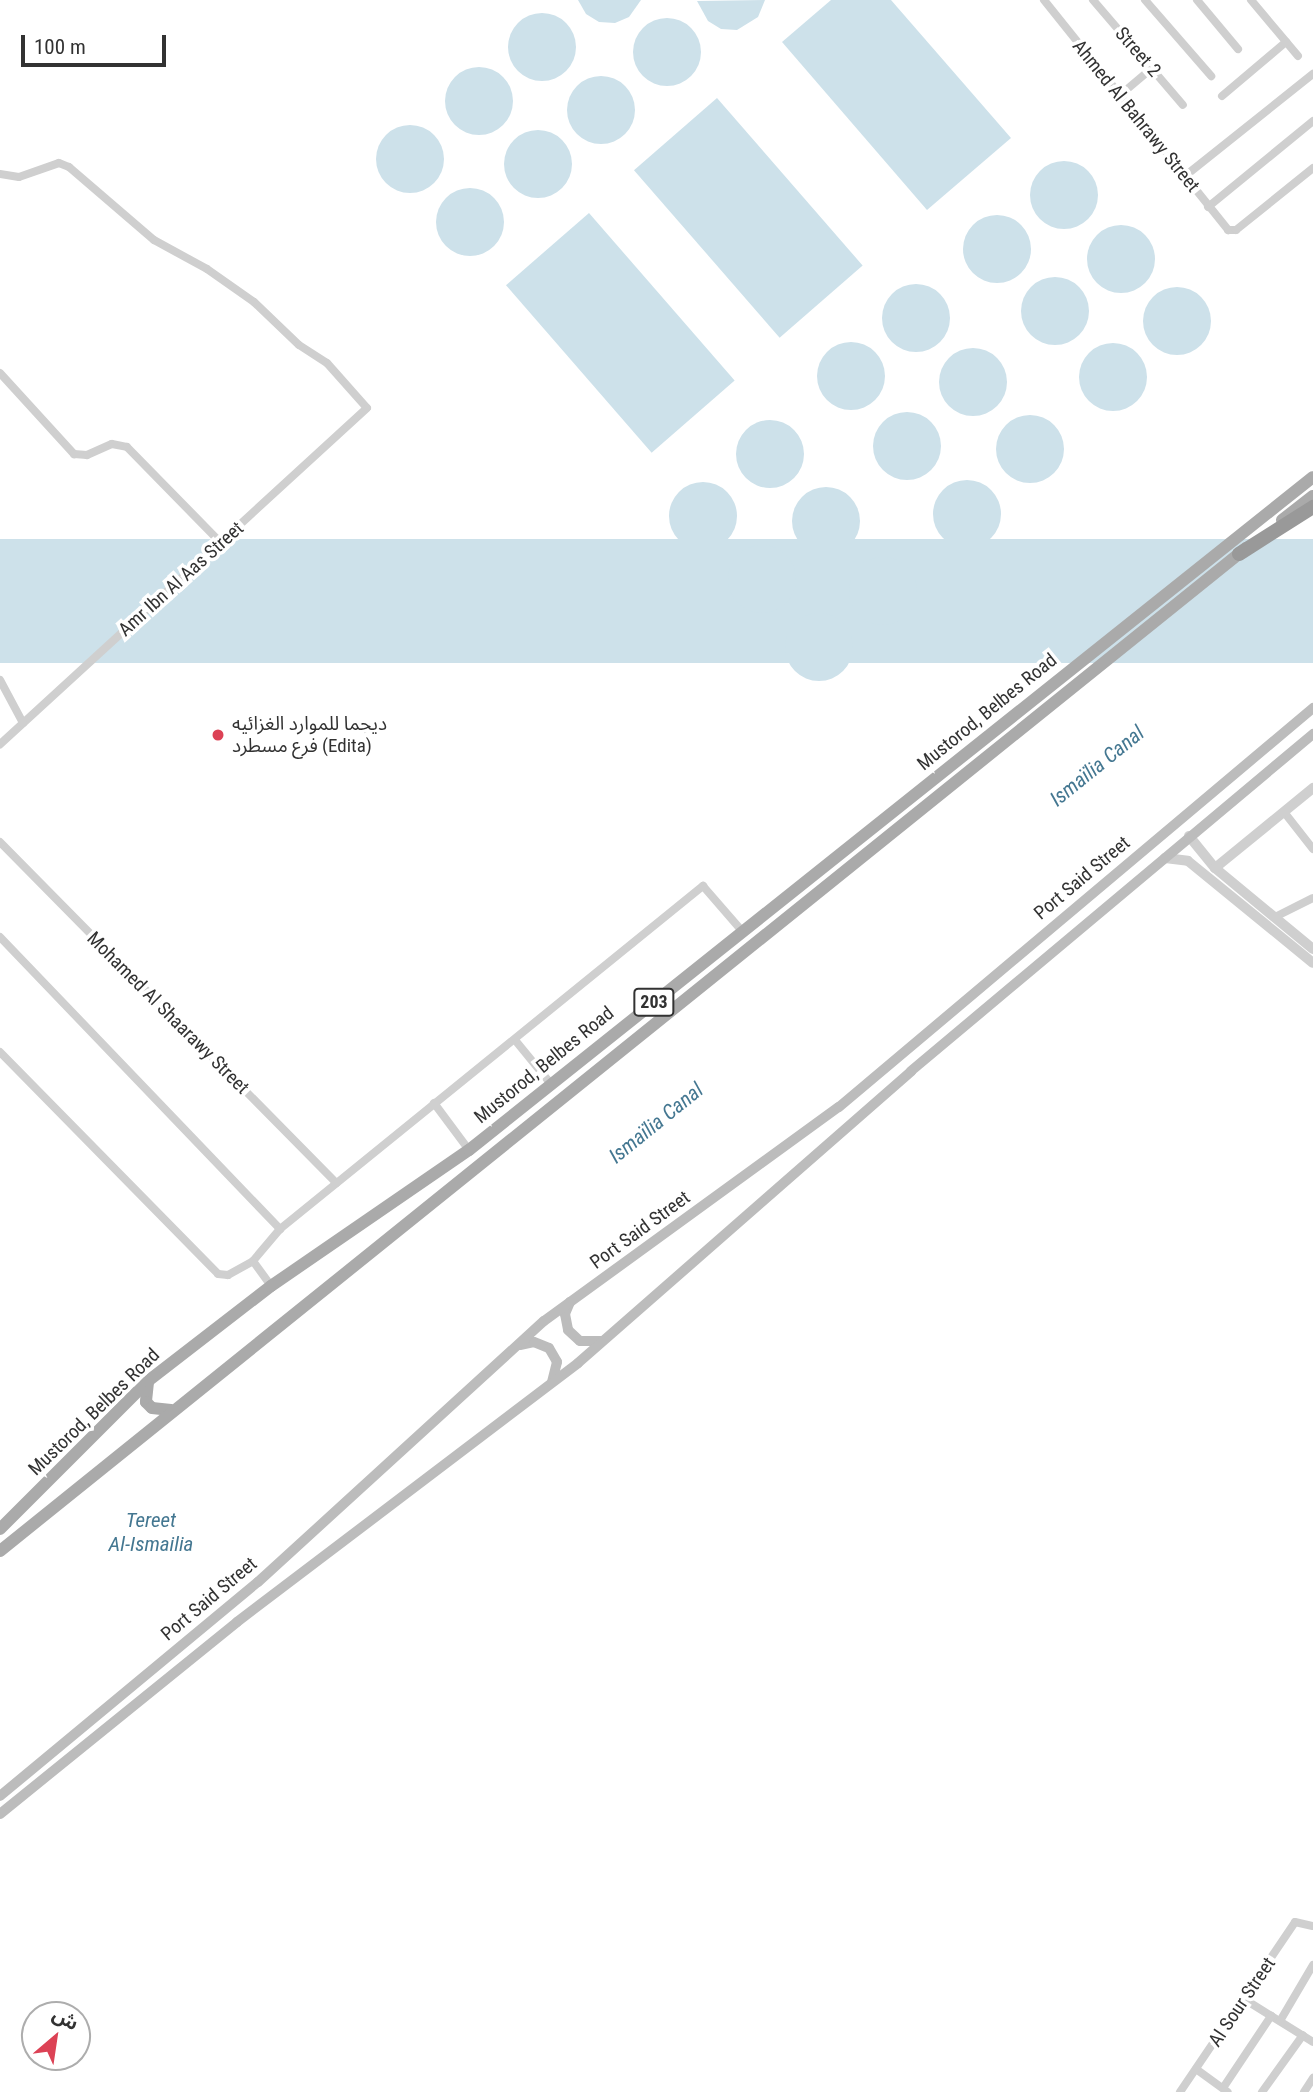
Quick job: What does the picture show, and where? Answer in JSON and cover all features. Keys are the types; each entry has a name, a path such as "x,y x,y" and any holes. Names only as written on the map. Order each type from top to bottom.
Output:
{"highway":[{"path":"1239,554 1313,507"}],"main road":[{"name":"Mustorod, Belbes Road","path":"0,1529 148,1381 271,1286 470,1150 1313,477"},
{"name":"Mustorod, Belbes Road","path":"0,1551 171,1410 1313,496"},
{"name":"Port Said Street","path":"0,1796 241,1596 572,1300 839,1107 1313,708"},
{"name":"Port Said Street","path":"0,1814 237,1622 550,1384 1189,836 1313,734"},
{"path":"572,1300 565,1314 568,1330 580,1341 603,1340"},
{"path":"519,1345 534,1342 549,1348 557,1370 550,1384"},
{"path":"148,1381 146,1402 152,1408 171,1410"}],"street":[{"name":"Street 2","path":"1093,0 1183,104"},
{"path":"1145,0 1211,76"},
{"path":"1197,0 1237,49"},
{"path":"1251,0 1298,56"},
{"name":"Ahmed Al Bahrawy Street","path":"1045,2 1225,228 1236,230 1313,168"},
{"path":"1222,96 1286,42"},
{"path":"1119,96 1152,68"},
{"path":"1185,176 1313,74"},
{"path":"1208,207 1313,121"},
{"name":"Amr Ibn Al Aas Street","path":"0,174 19,177 50,164 69,167 154,240 232,286 299,345 327,363 366,404 363,416 0,744"},
{"path":"0,373 74,454 87,455 112,444 127,447 221,543"},
{"path":"2,686 23,723"},
{"path":"1215,868 1313,788"},
{"path":"1284,812 1313,849"},
{"path":"1189,836 1215,868 1313,949"},
{"name":"Mohamed Al Shaarawy Street","path":"0,842 336,1183"},
{"path":"1165,858 1188,861 1313,963"},
{"path":"0,1052 218,1274 236,1273 253,1261 280,1229 703,886 743,932"},
{"path":"1275,917 1313,898"},
{"path":"0,937 280,1229"},
{"path":"515,1040 551,1084"},
{"path":"434,1103 470,1150"},
{"path":"253,1261 271,1286"},
{"name":"Al Sour Street","path":"1180,2092 1295,1922 1310,1924"},
{"path":"1280,2021 1313,1965"},
{"path":"1244,1999 1313,2042"},
{"path":"1196,2069 1227,2091 1271,2016"},
{"path":"1262,2092 1303,2035"},
{"path":"1304,2092 1313,2078"}],"water":[{"path":"578,0 641,0 629,17 615,23 599,22 586,14"},
{"path":"765,0 758,17 737,30 721,29 708,21 697,1"},
{"path":"831,0 891,0 1011,138 927,210 782,42"},
{"path":"542,13 555,16 566,23 573,34 576,47 573,60 566,71 555,78 542,81 529,78 518,71 511,60 508,47 511,34 518,23 529,16"},
{"path":"667,18 680,21 691,28 698,39 701,52 698,65 691,76 680,83 667,86 654,83 643,76 636,65 633,52 636,39 643,28 654,21"},
{"path":"479,67 492,70 503,77 510,88 513,101 510,114 503,125 492,132 479,135 466,132 455,125 448,114 445,101 448,88 455,77 466,70"},
{"path":"601,76 614,79 625,86 632,97 635,110 632,123 625,134 614,141 601,144 588,141 577,134 570,123 567,110 570,97 577,86 588,79"},
{"path":"717,98 863,266 780,338 634,170"},
{"path":"410,125 423,128 434,135 441,146 444,159 441,172 434,183 423,190 410,193 397,190 386,183 379,172 376,159 379,146 386,135 397,128"},
{"path":"538,130 551,133 562,140 569,151 572,164 569,177 562,188 551,195 538,198 525,195 514,188 507,177 504,164 507,151 514,140 525,133"},
{"path":"1064,161 1077,164 1088,171 1095,182 1098,195 1095,208 1088,219 1077,226 1064,229 1051,226 1040,219 1033,208 1030,195 1033,182 1040,171 1051,164"},
{"path":"470,188 483,191 494,198 501,209 504,222 501,235 494,246 483,253 470,256 457,253 446,246 439,235 436,222 439,209 446,198 457,191"},
{"path":"589,213 735,381 652,453 506,285"},
{"path":"997,215 1010,218 1021,225 1028,236 1031,249 1028,262 1021,273 1010,280 997,283 984,280 973,273 966,262 963,249 966,236 973,225 984,218"},
{"path":"1121,225 1134,228 1145,235 1152,246 1155,259 1152,272 1145,283 1134,290 1121,293 1108,290 1097,283 1090,272 1087,259 1090,246 1097,235 1108,228"},
{"path":"1055,277 1068,280 1079,287 1086,298 1089,311 1086,324 1079,335 1068,342 1055,345 1042,342 1031,335 1024,324 1021,311 1024,298 1031,287 1042,280"},
{"path":"916,284 929,287 940,294 947,305 950,318 947,331 940,342 929,349 916,352 903,349 892,342 885,331 882,318 885,305 892,294 903,287"},
{"path":"1177,287 1190,290 1201,297 1208,308 1211,321 1208,334 1201,345 1190,352 1177,355 1164,352 1153,345 1146,334 1143,321 1146,308 1153,297 1164,290"},
{"path":"851,342 864,345 875,352 882,363 885,376 882,389 875,400 864,407 851,410 838,407 827,400 820,389 817,376 820,363 827,352 838,345"},
{"path":"1113,343 1126,346 1137,353 1144,364 1147,377 1144,390 1137,401 1126,408 1113,411 1100,408 1089,401 1082,390 1079,377 1082,364 1089,353 1100,346"},
{"path":"973,348 986,351 997,358 1004,369 1007,382 1004,395 997,406 986,413 973,416 960,413 949,406 942,395 939,382 942,369 949,358 960,351"},
{"path":"907,412 920,415 931,422 938,433 941,446 938,459 931,470 920,477 907,480 894,477 883,470 876,459 873,446 876,433 883,422 894,415"},
{"path":"1030,415 1043,418 1054,425 1061,436 1064,449 1061,462 1054,473 1043,480 1030,483 1017,480 1006,473 999,462 996,449 999,436 1006,425 1017,418"},
{"path":"770,420 783,423 794,430 801,441 804,454 801,467 794,478 783,485 770,488 757,485 746,478 739,467 736,454 739,441 746,430 757,423"},
{"path":"967,480 980,483 991,490 998,501 1001,514 998,527 991,538 980,545 967,548 954,545 943,538 936,527 933,514 936,501 943,490 954,483"},
{"path":"703,482 716,485 727,492 734,503 737,516 734,529 727,540 716,547 703,550 690,547 679,540 672,529 669,516 672,503 679,492 690,485"},
{"path":"826,487 839,490 850,497 857,508 860,521 857,534 850,545 839,552 826,555 813,552 802,545 795,534 792,521 795,508 802,497 813,490"},
{"path":"0,539 1313,539 1313,663 0,663"},
{"path":"762,545 775,548 786,555 793,566 796,579 793,592 786,603 775,610 762,613 749,610 738,603 731,592 728,579 731,566 738,555 749,548"},
{"path":"883,557 896,560 907,567 914,578 917,591 914,604 907,615 896,622 883,625 870,622 859,615 852,604 849,591 852,578 859,567 870,560"},
{"path":"819,613 832,616 843,623 850,634 853,647 850,660 843,671 832,678 819,681 806,678 795,671 788,660 785,647 788,634 795,623 806,616"}],"place":[{"name":"ديجما للموارد الغزائيه فرع مسطرد (Edita)","path":"218,735"}],"water label":[{"name":"Ismaïlia Canal","path":"1097,766"},
{"name":"Ismaïlia Canal","path":"656,1123"},
{"name":"Tereet Al-Ismailia","path":"151,1532"}]}
